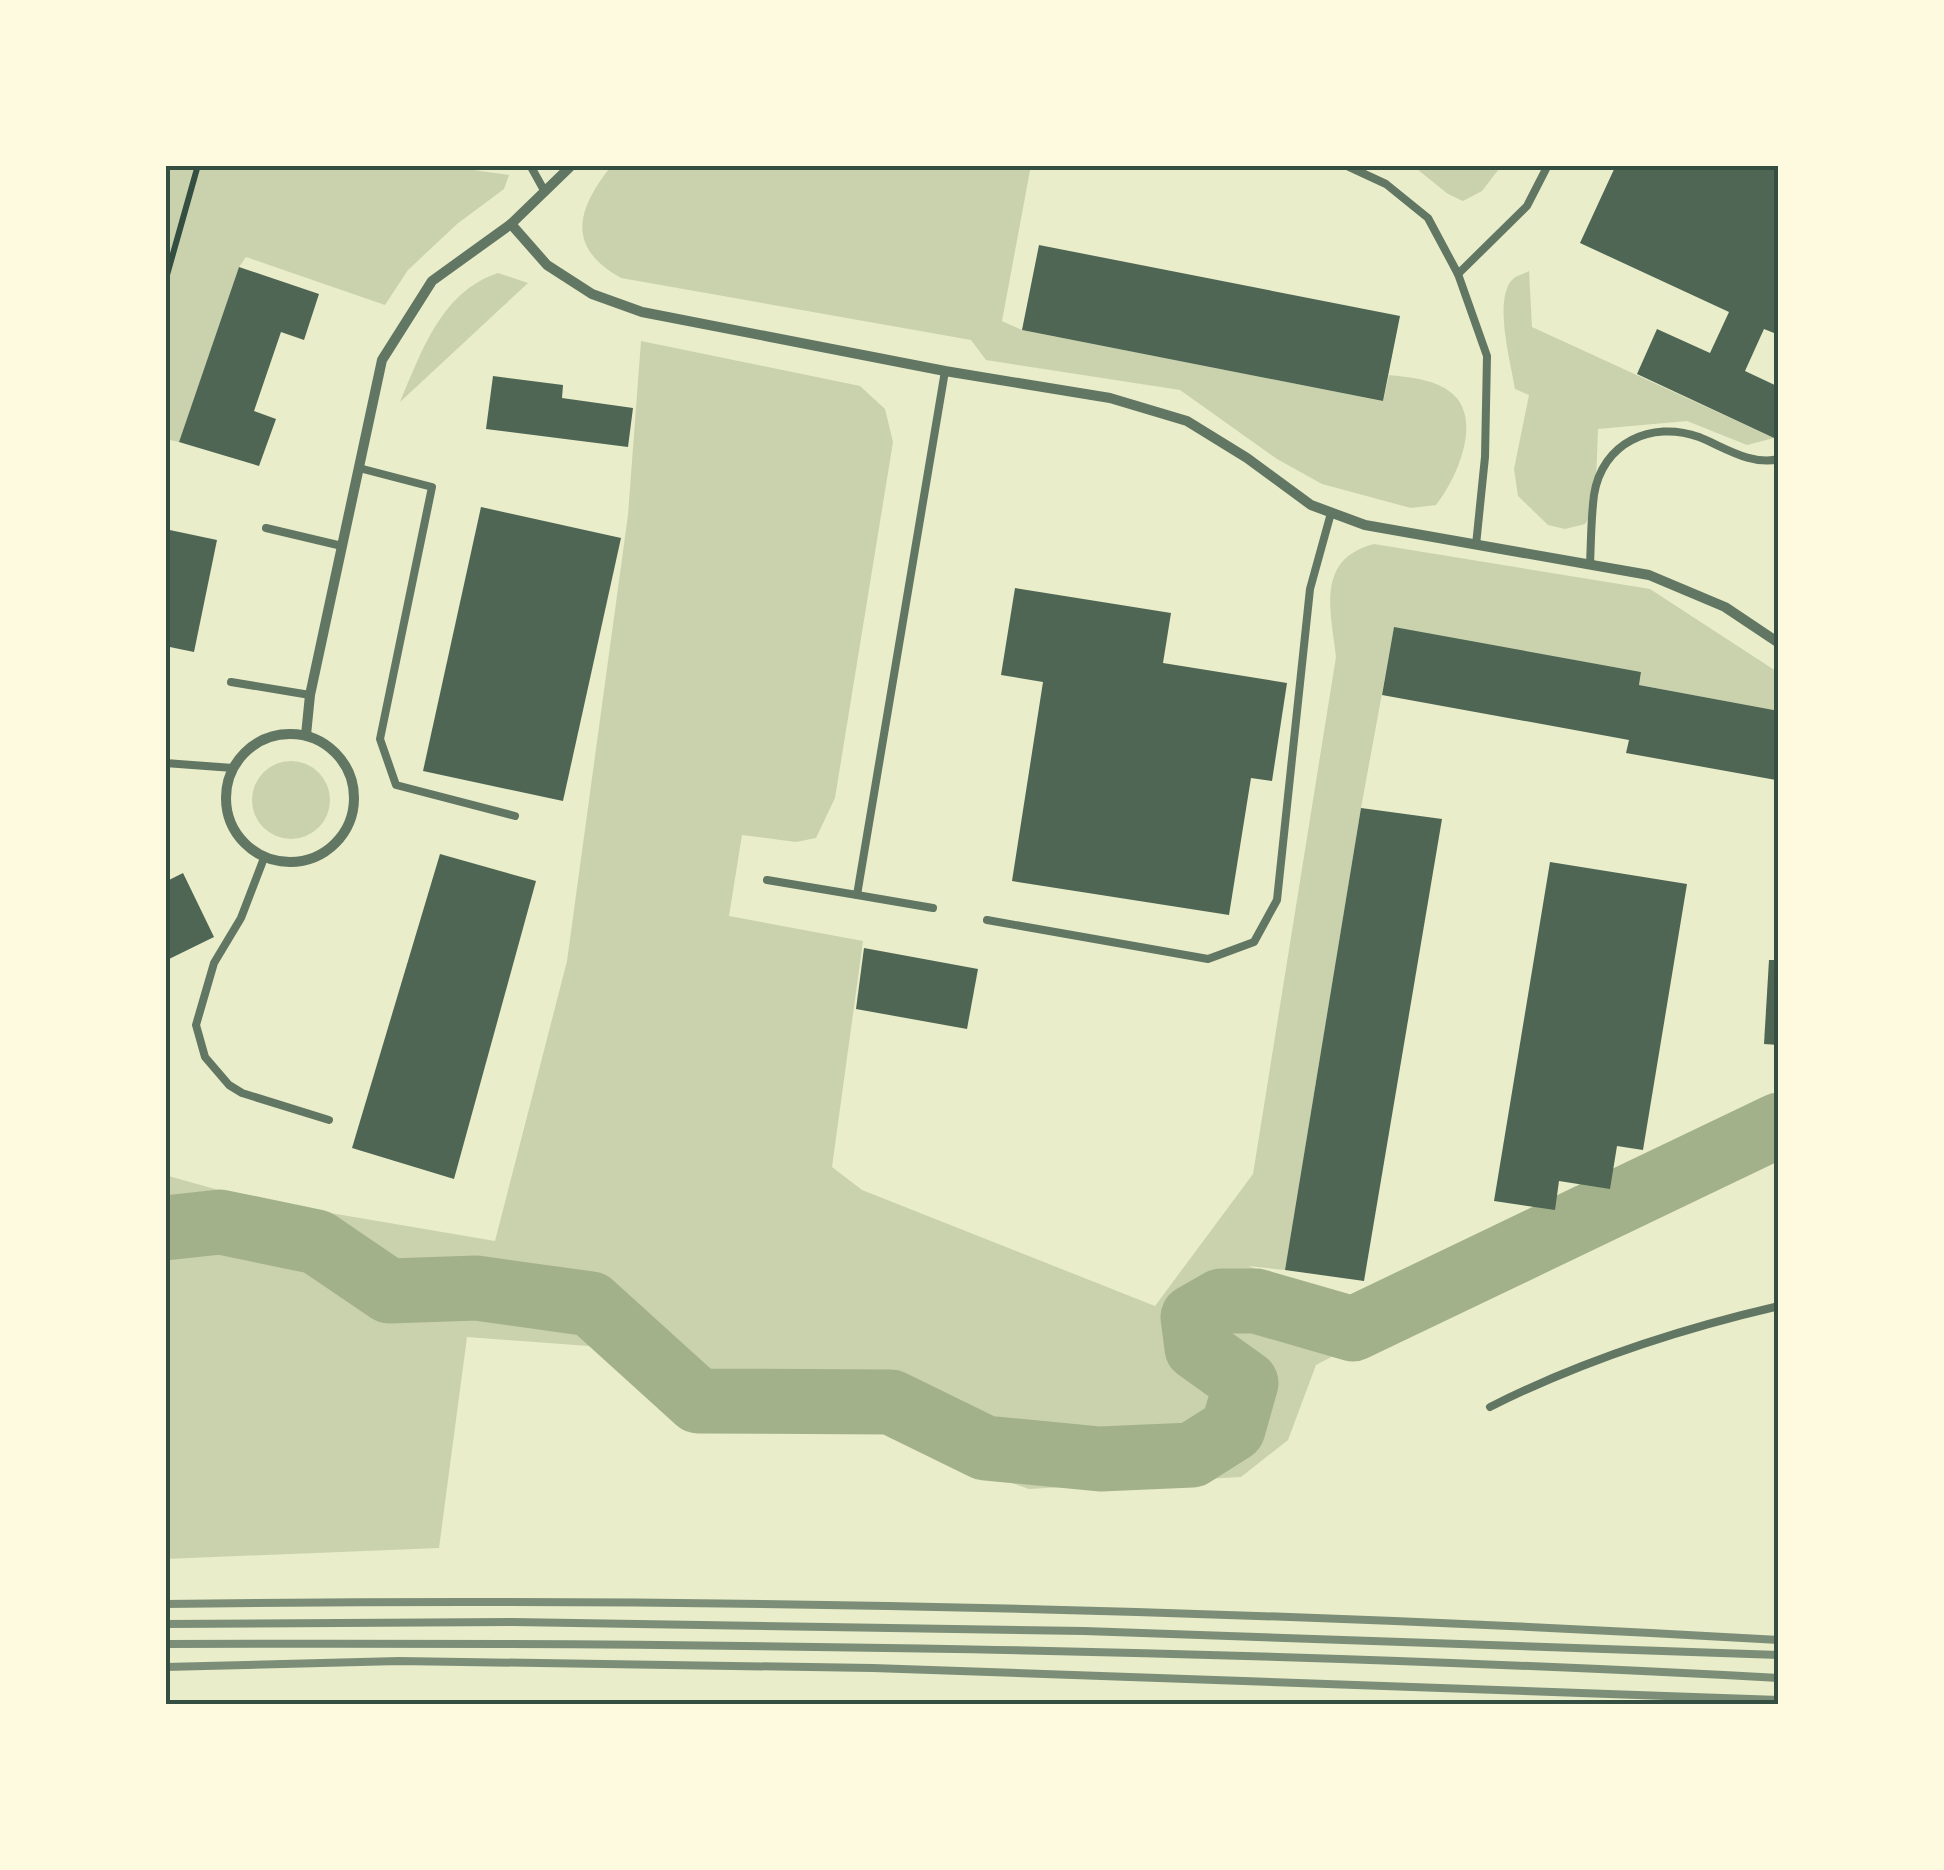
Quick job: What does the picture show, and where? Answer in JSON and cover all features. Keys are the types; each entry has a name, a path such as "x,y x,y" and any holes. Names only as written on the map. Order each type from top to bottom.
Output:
{"street":[{"path":"306,735 310,695 382,360 432,281 512,224 572,165"},
{"path":"512,224 547,265 592,294 642,312 945,371 1110,398 1187,422 1247,458 1311,505 1366,526 1649,575 1725,607 1779,643"},
{"path":"306,735 342,758 353,788 352,820 342,838 326,853 306,861 285,863 264,858 246,846 233,829 226,809 226,788 234,768 246,750 264,739 306,735"}],"lane":[{"path":"530,165 545,192"},
{"path":"1345,165 1386,184 1428,218 1458,274 1488,356 1485,457 1476,545"},
{"path":"1458,274 1527,206 1548,165"},
{"path":"856,895 945,371"},
{"path":"1590,565 1595,492 1612,455 1627,440 1643,434 1678,432 1748,458 1779,460"},
{"path":"359,468 432,487 380,739 396,786 515,816"},
{"path":"987,920 1208,959 1254,942 1277,900 1310,588 1331,513"},
{"path":"266,528 342,546"},
{"path":"230,682 310,695"},
{"path":"165,762 234,768"},
{"path":"264,858 241,918 214,963 196,1025 205,1057 229,1085 242,1093 328,1120"},
{"path":"767,880 933,908"},
{"path":"1490,1406 1550,1376 1734,1316 1779,1306"}],"path":[{"path":"165,282 198,165"}],"green space":[{"path":"165,165 438,165 509,175 504,189 457,224 408,270 385,305 246,257 239,267 179,442 165,439"},
{"path":"612,165 1031,165 1002,321 1022,330 1383,401 1389,375 1428,381 1443,387 1460,402 1466,431 1459,464 1436,505 1411,508 1322,484 1277,459 1180,390 986,360 971,340 621,278 591,253 582,226 591,196"},
{"path":"1412,165 1502,165 1482,191 1463,201"},
{"path":"1529,271 1532,327 1774,438 1747,445 1687,421 1598,429 1595,508 1585,524 1565,529 1548,525 1518,496 1514,469 1529,395 1515,389 1504,299 1514,278"},
{"path":"498,273 528,283 400,402 426,344 448,309 478,282"},
{"path":"641,341 860,386 885,409 893,442 835,798 816,838 796,842 742,835 729,916 863,941 832,1167 862,1190 1155,1306 1253,1174 1336,657 1331,589 1342,562 1355,551 1374,544 1650,589 1779,673 1779,711 1639,685 1641,672 1394,628 1285,1270 1248,1266 1351,1303 1339,1353 1316,1365 1288,1440 1241,1477 1029,1489 936,1456 892,1424 702,1420 652,1386 616,1348 467,1337 439,1548 165,1559 165,1175 254,1200 495,1241 567,961 628,515"},
{"path":"291,761 306,764 318,773 327,785 327,815 318,827 306,836 291,839 276,836 264,827 255,815 252,800 255,785 264,773 276,764"}],"building":[{"path":"1616,165 1779,165 1779,335 1764,329 1745,371 1779,387 1779,428 1774,438 1637,374 1657,329 1710,353 1729,312 1580,243"},
{"path":"1039,245 1400,316 1383,401 1022,330"},
{"path":"239,267 319,294 304,340 281,332 254,411 276,419 259,466 179,442"},
{"path":"493,376 563,385 562,398 633,408 628,447 486,429"},
{"path":"481,507 621,538 563,801 423,771"},
{"path":"165,529 217,540 194,652 165,646"},
{"path":"1015,588 1171,613 1163,663 1287,683 1272,781 1251,778 1229,915 1012,881 1043,682 1001,675"},
{"path":"1394,627 1641,672 1639,685 1779,711 1776,780 1626,753 1629,740 1382,695"},
{"path":"1361,808 1442,819 1364,1281 1285,1270"},
{"path":"440,854 536,881 454,1179 352,1148"},
{"path":"1550,862 1687,884 1643,1150 1617,1146 1610,1189 1559,1181 1555,1210 1494,1201"},
{"path":"183,873 214,937 165,961 165,882"},
{"path":"864,948 978,969 967,1029 856,1009"},
{"path":"1769,960 1779,960 1779,1045 1764,1044"}],"waterway":[{"path":"165,1228 220,1222 317,1242 389,1291 476,1288 591,1304 698,1401 891,1402 985,1448 1100,1459 1192,1455 1233,1429 1246,1383 1197,1348 1193,1317 1221,1301 1256,1301 1353,1329 1779,1125"}],"railway":[{"path":"165,1604 569,1602 972,1608 1376,1620 1779,1640"},
{"path":"165,1624 512,1622 1084,1631 1779,1655"},
{"path":"165,1644 972,1649 1376,1660 1779,1678"},
{"path":"165,1667 399,1661 873,1668 1779,1700"}]}
